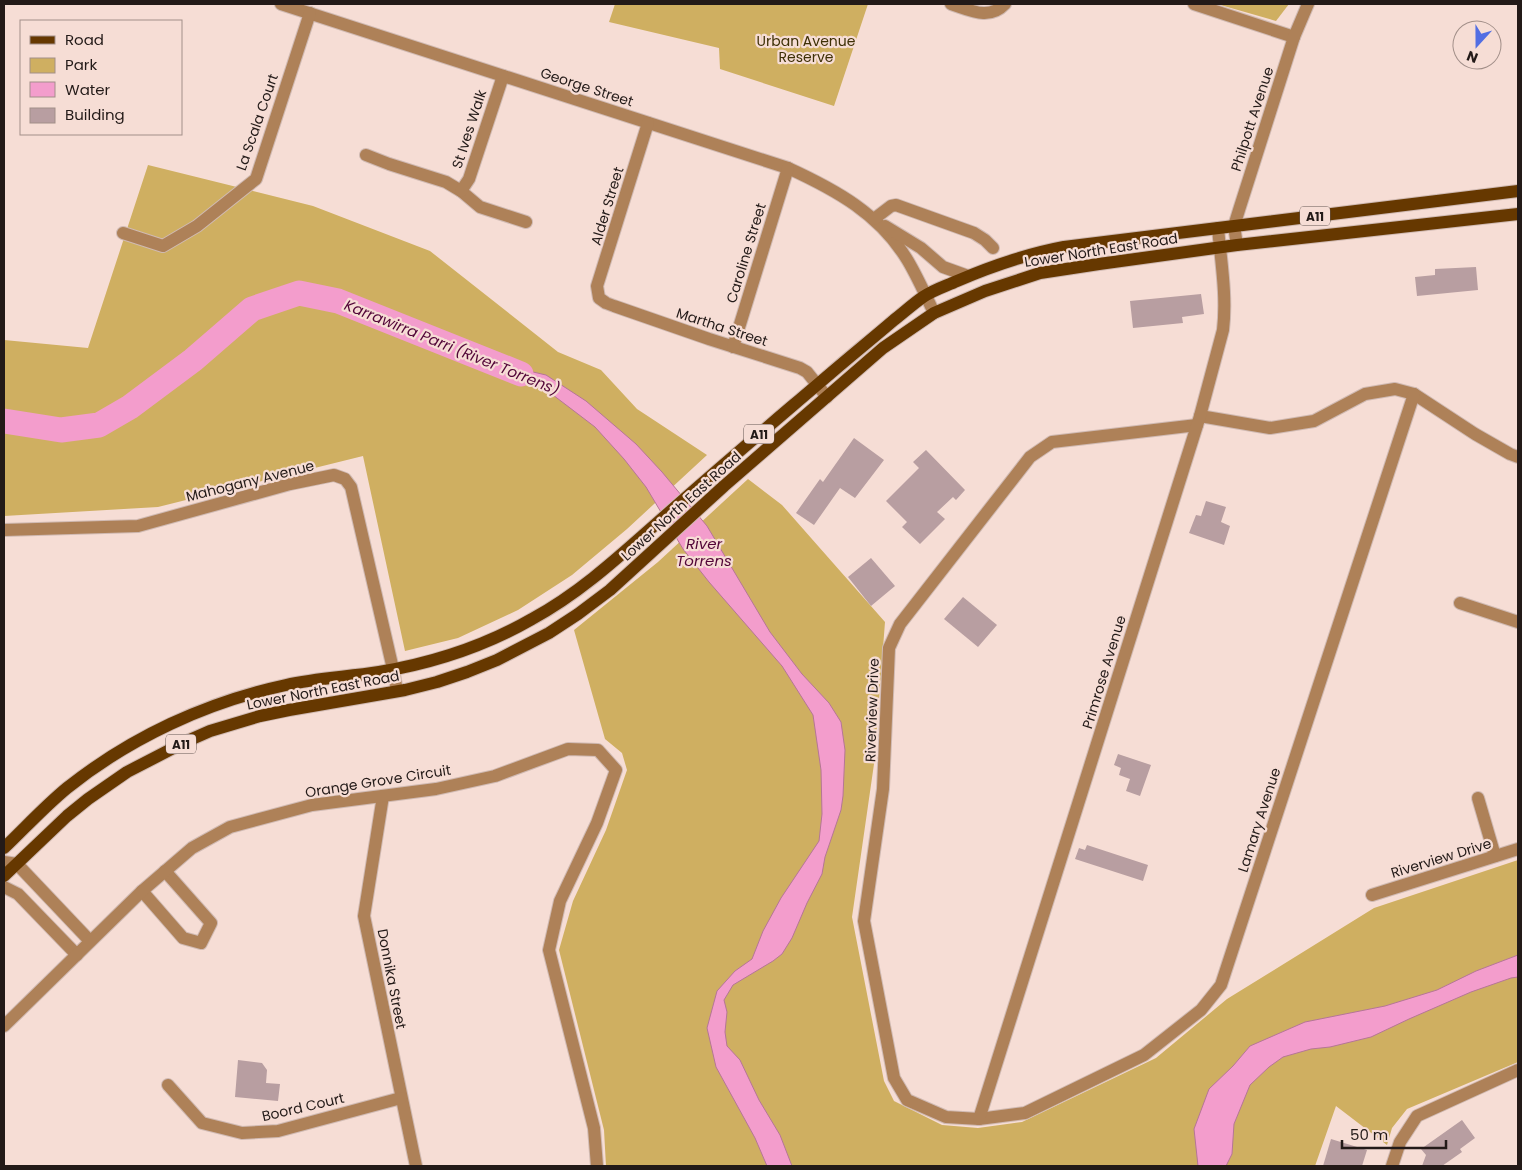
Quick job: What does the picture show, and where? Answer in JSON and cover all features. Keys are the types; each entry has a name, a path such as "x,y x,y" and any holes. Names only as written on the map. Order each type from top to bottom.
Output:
{"main road":[{"name":"Lower North East Road","path":"4,848 34,818 82,778 116,754 163,727 226,702 268,689 307,681 393,669 447,656 508,632 532,620 569,597 596,577 875,335 925,296 968,276 1023,256 1048,250 1518,191"},
{"name":"Lower North East Road","path":"4,876 67,816 95,794 138,765 184,742 218,728 260,716 422,686 467,672 498,660 563,624 595,602 883,348 934,313 986,291 1040,272 1237,245 1518,214"}],"street":[{"name":"George Street","path":"281,4 788,168 839,194 859,206 874,219 908,261 934,313"},
{"path":"951,4 988,14 1004,5"},
{"path":"1194,4 1294,38"},
{"name":"Philpott Avenue","path":"1237,245 1234,226 1252,164 1294,38 1308,4"},
{"name":"La Scala Court","path":"123,233 163,246 197,226 256,179 310,13"},
{"name":"St Ives Walk","path":"461,191 469,179 503,76"},
{"name":"Alder Street","path":"599,298 597,293 598,286 648,123"},
{"name":"St Ives Walk","path":"366,155 446,182 461,191 480,207 526,222"},
{"name":"Caroline Street","path":"733,347 788,168"},
{"path":"874,219 891,206 896,205 974,233 993,248"},
{"name":"George Street","path":"874,219 921,248 943,267 968,276"},
{"name":"Primrose Avenue","path":"979,1119 1198,420 1223,330 1223,285 1218,228"},
{"name":"Martha Street","path":"599,298 614,306 804,370 827,397"},
{"name":"Riverview Drive","path":"979,1119 946,1117 907,1100 894,1078 864,921 883,789 889,648 900,624 1030,457 1052,442 1198,420 1270,428 1314,421 1365,394 1395,389 1414,394"},
{"path":"1414,394 1482,438 1518,457"},
{"name":"Lamary Avenue","path":"979,1119 1025,1113 1144,1055 1201,1010 1222,984 1414,394"},
{"name":"Mahogany Avenue","path":"4,530 138,526 290,484 334,475 345,479 351,488 397,691"},
{"path":"1460,603 1518,622"},
{"name":"Orange Grove Circuit","path":"4,1026 142,891 192,848 230,827 312,805 436,789 495,776 568,749 598,750 616,770 598,823 560,901 549,950 594,1128 597,1166"},
{"name":"Donnika Street","path":"383,796 364,916 416,1166"},
{"path":"1478,798 1495,856"},
{"name":"Riverview Drive","path":"1372,895 1518,849"},
{"path":"4,862 17,864 90,941"},
{"path":"142,891 183,938 201,943 211,923 165,871"},
{"path":"4,887 18,894 76,955"},
{"path":"1392,1166 1400,1142 1417,1116 1518,1070"},
{"name":"Boord Court","path":"168,1084 202,1123 242,1133 278,1131 401,1098"}],"green space":[{"name":"Urban Avenue Reserve","path":"615,4 868,4 834,106 720,69 719,48 609,22"},
{"path":"1217,4 1289,4 1276,21"},
{"path":"148,165 313,206 430,251 558,352 601,370 637,409 707,455 627,529 572,575 518,610 458,638 405,651 363,456 158,507 4,516 4,340 88,348"},
{"path":"748,479 782,505 885,622 874,764 852,917 884,1081 894,1101 942,1125 978,1128 1022,1122 1156,1058 1227,999 1374,908 1518,860 1518,1062 1407,1109 1392,1128 1387,1145 1336,1106 1315,1166 606,1166 604,1130 559,950 573,901 606,830 627,770 622,753 605,739 574,630 658,562"}],"water":[{"name":"River Torrens","path":"490,362 546,375 586,401 636,444 707,526 770,632 802,674 829,703 841,722 845,750 843,796 841,810 825,857 822,874 792,938 782,954 733,985 724,1000 727,1012 725,1032 727,1046 740,1060 759,1100 780,1135 792,1166 767,1166 755,1138 716,1067 707,1028 717,991 735,971 752,959 763,931 781,898 819,841 822,814 821,770 813,715 782,666 683,549 646,487 595,427 553,395"},
{"path":"1518,955 1518,977 1471,992 1371,1037 1330,1047 1311,1049 1283,1057 1250,1085 1234,1124 1232,1154 1226,1166 1198,1166 1194,1129 1209,1089 1250,1046 1305,1022 1385,1006 1437,990 1476,971"}],"building":[{"path":"1476,267 1478,290 1417,296 1415,277 1435,275 1435,269"},
{"path":"1201,294 1204,314 1182,317 1183,323 1133,328 1130,301"},
{"path":"854,438 884,460 855,498 840,488 814,525 796,513 820,479 823,482"},
{"path":"926,450 965,490 956,500 953,497 937,512 945,519 920,544 902,527 907,522 886,501 919,468 913,462"},
{"path":"1206,501 1226,507 1221,522 1230,526 1224,545 1189,533 1196,515 1201,516"},
{"path":"871,558 895,586 871,606 848,577"},
{"path":"963,597 997,625 978,647 944,619"},
{"path":"1118,754 1151,765 1140,796 1126,791 1130,779 1119,775 1121,768 1114,765"},
{"path":"1087,845 1148,865 1143,881 1075,859 1079,848 1085,850"},
{"path":"238,1060 262,1063 267,1070 266,1083 280,1084 278,1101 235,1097"},
{"path":"1462,1120 1475,1138 1460,1149 1462,1152 1442,1166 1422,1166 1426,1155 1421,1149"},
{"path":"1331,1139 1367,1150 1362,1166 1323,1166"}],"waterway":[{"name":"Karrawirra Parri (River Torrens)","path":"4,421 61,430 99,425 130,407 193,360 252,309 299,293 338,301 521,374"}]}
